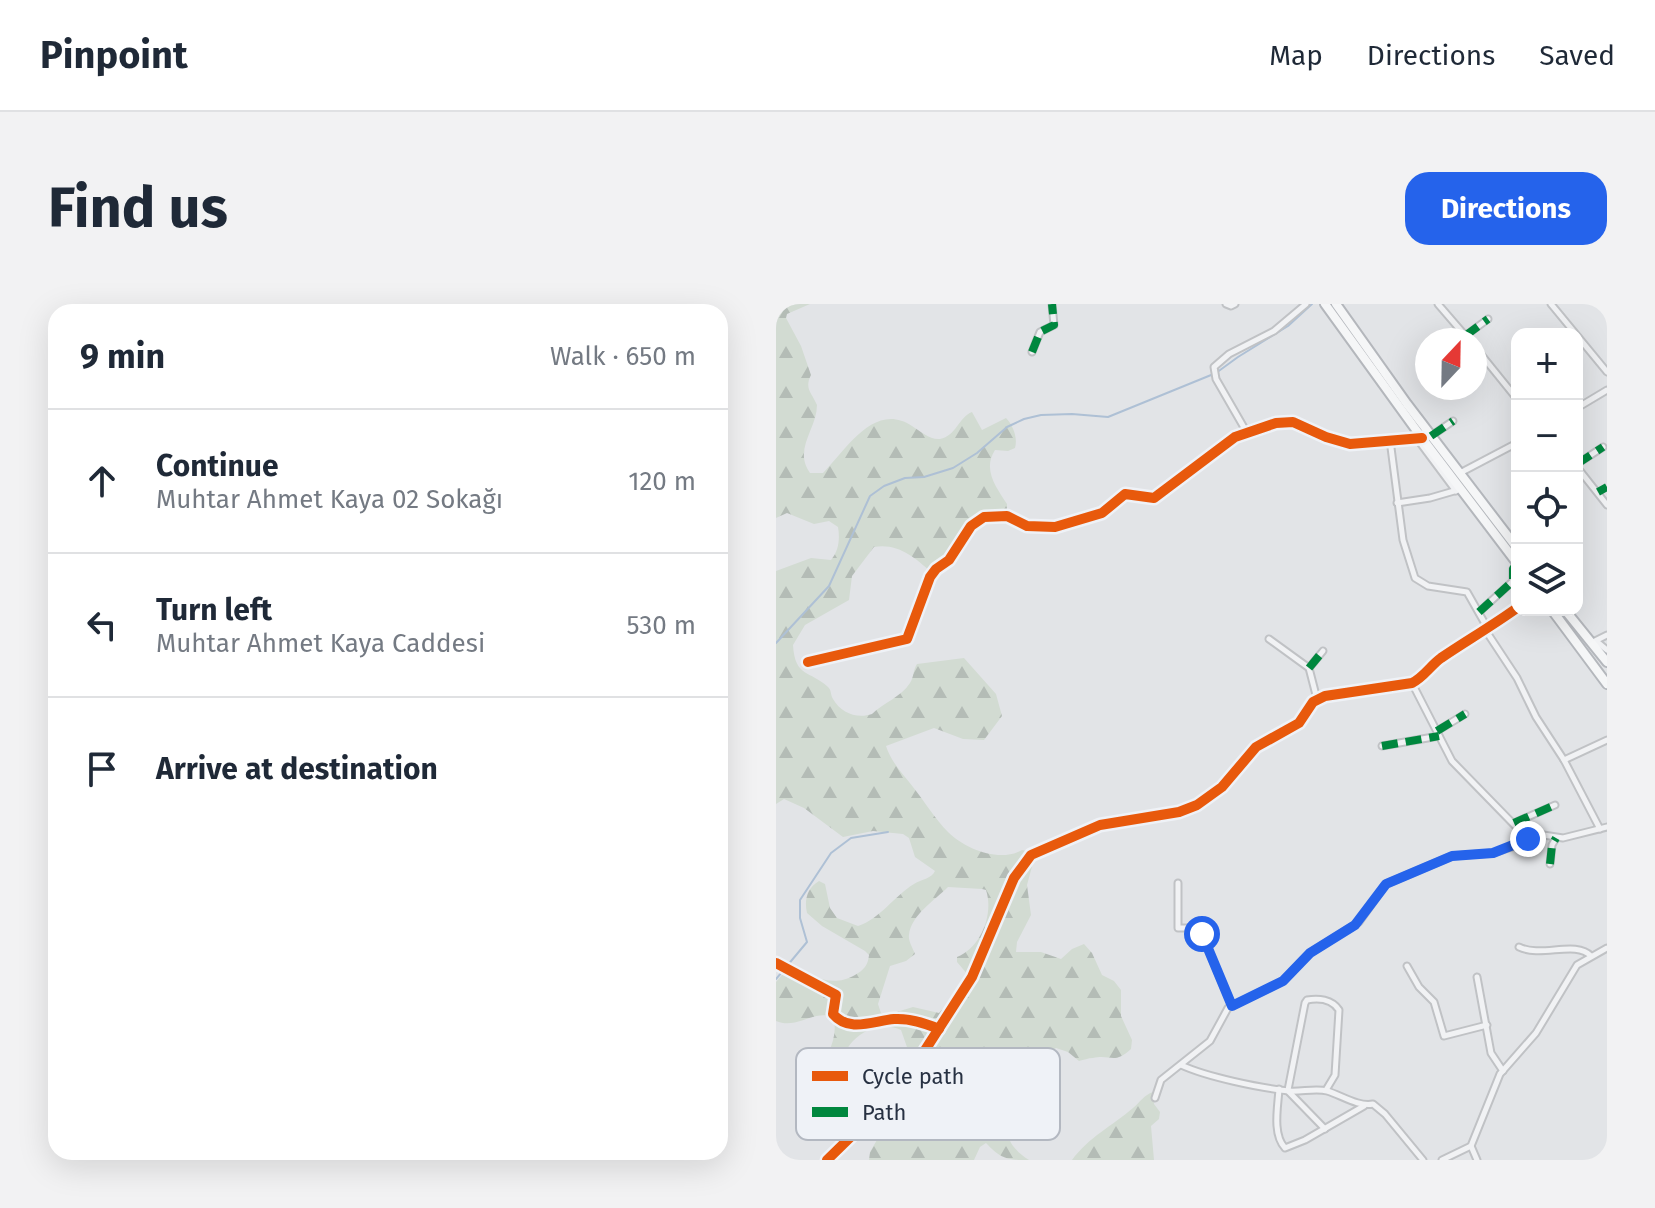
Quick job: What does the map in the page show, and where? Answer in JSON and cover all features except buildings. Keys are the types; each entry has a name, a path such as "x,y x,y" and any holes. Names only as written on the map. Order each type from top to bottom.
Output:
{"highway":[{"path":"1325,304 1424,438 1460,474 1514,544"},
{"path":"1336,304 1458,490 1511,556"},
{"path":"1556,616 1607,684"},
{"path":"1570,616 1607,662"}],"street":[{"path":"1032,352 1040,332 1054,325 1052,304"},
{"path":"1226,304 1235,304"},
{"path":"1246,431 1214,375 1217,363 1274,331 1306,304"},
{"path":"1438,304 1458,328"},
{"path":"1551,304 1607,372"},
{"path":"1478,328 1488,319"},
{"path":"1487,365 1511,392"},
{"path":"1583,404 1607,390"},
{"path":"808,662 907,639 919,603 936,569 949,560 971,526 984,517 1007,516 1027,526 1055,527 1102,513 1125,494 1154,498 1235,437 1246,431 1290,421 1350,444 1424,438 1453,421"},
{"path":"1390,440 1407,558 1418,582 1436,588 1465,591 1517,678 1536,717 1564,760 1600,829"},
{"path":"1460,474 1511,446"},
{"path":"1583,461 1603,447"},
{"path":"1582,472 1607,505"},
{"path":"1599,494 1607,489"},
{"path":"1397,503 1458,490"},
{"path":"1479,612 1511,583"},
{"path":"927,1048 967,986 990,940 1014,878 1031,855 1107,822 1179,812 1197,805 1222,787 1256,747 1299,723 1317,699 1412,683 1424,676 1442,657 1511,612"},
{"path":"1593,642 1607,635"},
{"path":"1269,639 1309,668 1317,699"},
{"path":"1593,642 1607,650"},
{"path":"1309,668 1323,651"},
{"path":"1412,683 1452,761 1528,839"},
{"path":"1382,746 1438,733 1465,714"},
{"path":"1564,760 1607,740"},
{"path":"1514,823 1555,805"},
{"path":"1155,1098 1161,1080 1210,1041 1232,1006 1283,981 1310,953 1355,925 1386,884 1452,856 1493,853 1537,834 1563,838 1607,827"},
{"path":"1550,864 1556,838"},
{"path":"1178,883 1178,928 1199,928 1232,1006"},
{"path":"1519,947 1536,952 1582,949 1591,956"},
{"path":"1442,1160 1471,1146 1493,1088 1503,1071 1536,1033 1573,969 1607,948"},
{"path":"1407,966 1419,987 1434,1002 1444,1036 1487,1025"},
{"path":"1477,977 1491,1053 1503,1071"},
{"path":"1288,1090 1305,1003 1318,998 1339,1010 1335,1075 1326,1090"},
{"path":"1181,1065 1279,1089 1326,1090 1365,1106"},
{"path":"1279,1089 1278,1133 1283,1146 1291,1147 1373,1104 1423,1160"},
{"path":"1288,1090 1325,1129"},
{"path":"827,1160 847,1140"},
{"path":"1471,1146 1477,1160"}],"green space":[{"path":"776,304 810,304 787,314 786,318 801,346 811,375 809,387 817,405 804,456 810,473 823,473 851,441 873,424 885,420 898,420 936,439 950,434 972,412 982,430 1006,418 1013,428 1015,448 995,450 990,465 992,478 1007,504 1007,510 964,527 955,555 931,572 898,549 874,547 852,576 849,600 805,625 793,645 794,656 804,672 828,687 840,708 855,715 872,714 902,692 911,681 917,664 964,658 996,694 1002,716 984,740 963,739 934,728 886,746 898,768 955,838 973,849 993,854 1013,854 1022,850 1032,852 1034,859 1027,885 1031,915 1017,942 1016,952 1041,952 1061,959 1084,944 1102,975 1114,981 1121,990 1121,1016 1132,1040 1131,1049 1125,1054 1116,1058 1079,1061 1060,1048 907,1048 901,1030 882,1027 863,1033 847,1048 830,1048 835,1025 833,1017 819,1016 791,1023 776,1021 776,982 785,972 800,971 824,980 844,980 861,971 868,962 869,955 865,951 822,926 807,913 807,895 815,884 819,881 825,884 830,908 837,918 858,926 935,871 915,857 909,838 903,834 873,831 843,837 804,808 784,799 776,804 776,571 811,558 831,560 839,536 838,527 829,521 814,524 787,513 776,518","holes":["948,887 986,890 988,909 984,929 973,946 957,957 957,962 968,975 959,991 939,1013 913,1007 890,1014 881,1013 878,1004 890,966 906,961 915,954 909,935 919,914"]},
{"path":"1153,1092 1154,1104 1160,1112 1159,1119 1151,1126 1154,1160 1072,1160 1093,1138"},
{"path":"877,1140 1010,1140 1029,1160 1005,1158 986,1143 980,1147 974,1160 869,1160"}],"waterway":[{"path":"776,643 829,586 870,496 884,486 905,478 924,477 953,468 977,453 1007,427 1024,419 1072,414 1108,417 1216,373 1288,326 1312,304"},
{"path":"776,979 807,942 800,918 800,900 831,853 851,838 888,832"}],"marked path":[{"path":"1032,352 1040,332 1054,325 1052,304"},
{"path":"1476,328 1488,319"},
{"path":"1431,436 1453,421"},
{"path":"1583,460 1603,447"},
{"path":"1598,492 1607,487"},
{"path":"1479,612 1511,583"},
{"path":"1309,668 1323,651"},
{"path":"1437,731 1465,714"},
{"path":"1382,746 1439,736"},
{"path":"1514,823 1555,805"},
{"path":"1550,864 1556,838"}],"cycle path":[{"path":"808,662 907,639 930,577 949,560 971,526 984,517 1007,516 1027,526 1055,527 1102,513 1125,494 1154,498 1235,437 1276,423 1293,422 1350,444 1422,438"},
{"path":"926,1048 972,977 1014,878 1031,855 1100,825 1179,812 1197,805 1222,787 1256,747 1299,723 1313,702 1325,696 1412,683 1441,658 1511,612"},
{"path":"776,963 836,995 833,1014 846,1023 900,1019 939,1029"},
{"path":"827,1160 847,1140"}],"route":[{"path":"1202,934 1232,1006 1283,981 1310,953 1359,922 1386,884 1452,856 1493,853 1528,839"}]}
